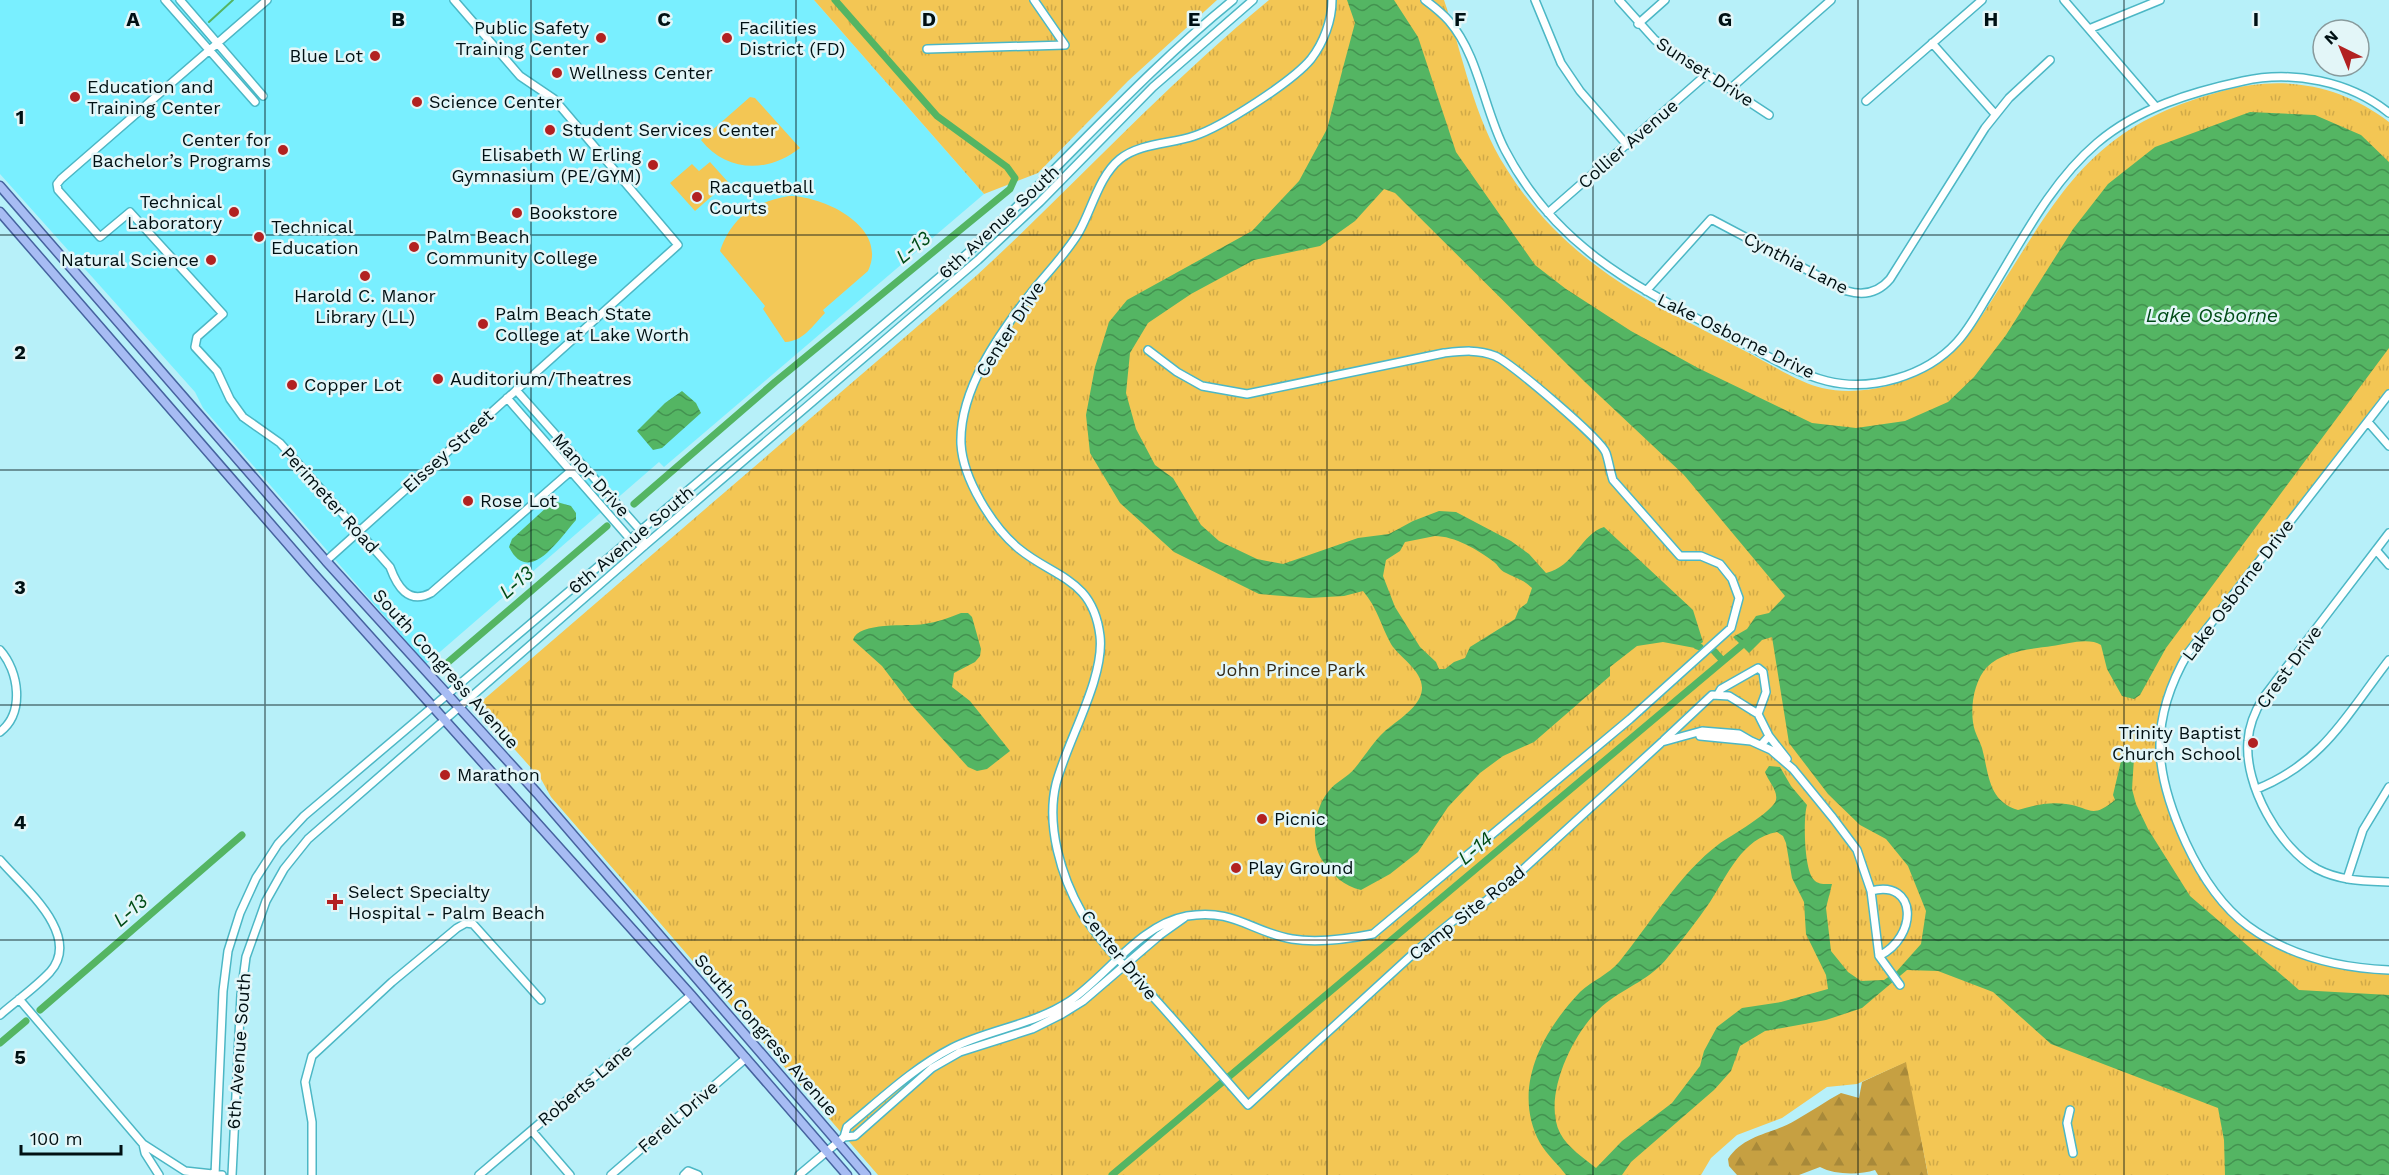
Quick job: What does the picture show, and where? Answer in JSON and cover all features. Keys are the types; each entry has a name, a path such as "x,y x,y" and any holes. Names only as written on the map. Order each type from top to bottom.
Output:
{"main road":[{"name":"South Congress Avenue","path":"0,186 326,561 537,793 721,1009 841,1140 866,1175"},
{"name":"South Congress Avenue","path":"0,212 432,707 691,995 847,1175"},
{"path":"673,975 691,985 702,986"},
{"path":"691,995 702,997 721,1009"}],"street":[{"path":"165,0 255,102"},
{"path":"180,0 263,96"},
{"name":"Perimeter Road","path":"267,0 61,179 57,188 100,237 129,212 223,314 197,337 195,346 217,371 230,399 243,417 280,443 390,567 402,591 409,596 426,596 580,463"},
{"name":"Eissey Street","path":"326,561 678,245 554,99 529,85 454,0"},
{"path":"927,49 1065,45 1034,0"},
{"name":"6th Avenue South","path":"218,1174 224,981 231,942 247,896 278,844 304,816 969,252 1033,193 1176,48 1233,0"},
{"name":"6th Avenue South","path":"232,1175 242,986 249,944 266,901 284,870 308,839 644,546 993,247 1153,87 1253,0"},
{"name":"Center Drive","path":"1248,1105 1125,966 1083,914 1062,866 1053,824 1055,789 1101,650 1095,612 1079,589 1066,576 1019,549 990,513 966,464 961,447 962,421 970,393 985,362 1028,297 1078,234 1102,183 1118,160 1135,151 1196,136 1226,121 1289,78 1311,60 1325,36 1332,12 1332,0"},
{"name":"Lake Osborne Drive","path":"1425,0 1448,20 1461,39 1491,120 1515,168 1548,213 1596,260 1646,291 1775,359 1827,381 1871,383 1903,376 1925,366 1955,344 2053,192 2081,158 2115,129 2156,107 2226,84 2268,77 2319,80 2360,96 2386,111"},
{"path":"1535,0 1561,63 1580,91 1627,145"},
{"name":"Sunset Drive","path":"1619,0 1638,24 1655,40 1769,115"},
{"path":"1638,24 1665,0"},
{"path":"1730,89 1831,0"},
{"path":"1866,101 1982,0"},
{"path":"2064,0 2156,107"},
{"path":"2089,29 2160,0"},
{"path":"1932,43 1995,114"},
{"name":"Cynthia Lane","path":"1646,291 1711,219 1848,291 1862,294 1875,290 1890,279 1995,114 2050,60"},
{"name":"Collier Avenue","path":"1548,213 1707,74"},
{"path":"2386,111 2389,102"},
{"path":"799,1175 841,1140 855,1136 932,1068 960,1052 1070,1001 1157,928 1186,916 1211,915 1237,918 1292,939 1355,938 1373,934 1622,726 1731,628 1739,598 1732,579 1720,564 1701,556 1680,556 1669,546 1613,480 1606,452 1583,428 1512,366 1494,356 1472,351 1444,353 1248,394 1203,386 1177,372 1148,350"},
{"name":"Manor Drive","path":"516,390 641,531 644,546"},
{"name":"Lake Osborne Drive","path":"2389,394 2188,653 2165,705 2160,760 2169,803 2192,855 2220,898 2248,927 2299,954 2356,969 2389,970"},
{"name":"Manor Drive","path":"507,398 631,540 644,546"},
{"path":"2368,422 2389,446"},
{"name":"Crest Drive","path":"2389,533 2257,708 2250,730 2248,754 2257,789 2276,830 2294,853 2318,870 2347,879 2389,882"},
{"path":"2376,550 2389,565"},
{"path":"0,650 8,658 16,678 13,714 10,723 0,732"},
{"path":"2257,789 2292,773 2319,751 2389,660"},
{"path":"1718,694 1720,689 1740,677 1754,669 1761,669 1766,679 1766,692 1758,714"},
{"path":"1662,742 1706,699 1718,694 1729,696 1758,714 1769,736 1793,769"},
{"path":"1690,733 1684,725 1691,715"},
{"name":"Camp Site Road","path":"1248,1105 1415,952 1453,921 1486,901 1517,875 1662,742 1690,733 1728,732 1746,736 1793,769 1857,850 1871,891 1879,956 1900,985"},
{"path":"1761,745 1769,736"},
{"path":"2347,879 2363,830 2389,787"},
{"path":"0,860 50,918 61,943 60,954 50,972 0,1015"},
{"path":"1871,891 1886,890 1895,893 1903,899 1908,914 1904,934 1895,945 1879,956"},
{"path":"841,1140 847,1127 916,1070 954,1047 1062,1014 1186,916"},
{"path":"312,1175 312,1122 304,1082 312,1056 392,982 457,928 466,923 473,924 541,1000"},
{"name":"Roberts Lane","path":"479,1175 691,995"},
{"path":"19,999 143,1144 185,1171 218,1174"},
{"name":"Ferell Drive","path":"611,1175 746,1058"},
{"path":"2070,1110 2067,1123 2073,1153"},
{"path":"532,1131 570,1175"},
{"path":"143,1144 145,1153 159,1175"},
{"path":"684,1175 688,1171 698,1175"}],"shaded area":[{"name":"Palm Beach State College at Lake Worth","path":"0,0 814,0 984,194 664,467 659,462 426,664 203,408 195,392 0,174"}],"green space":[{"path":"814,0 1217,0 1128,81 1038,173 984,194"},
{"name":"John Prince Park","path":"1269,0 1444,0 1485,129 1506,168 1529,201 1555,230 1612,277 1677,316 1794,377 1814,386 1835,390 1862,390 1903,381 1927,370 1951,353 1978,321 2068,186 2116,139 2147,120 2183,104 2226,90 2269,83 2311,86 2332,92 2371,109 2389,122 2389,389 2300,506 2228,595 2169,682 2158,715 2157,743 2181,839 2201,878 2234,918 2255,935 2308,961 2389,973 2389,1175 1928,1175 1906,1062 1857,1084 1827,1087 1782,1118 1737,1135 1711,1158 1701,1175 878,1175 551,797 541,779 485,716 482,701 976,276 1193,66"},
{"path":"750,97 755,98 800,148 775,162 749,166 723,159 711,151 701,140"},
{"name":"Racquetball Courts","path":"710,162 728,182 695,211 670,183 692,164 699,171"},
{"path":"789,196 819,202 850,217 869,241 872,255 868,271 823,310 825,313 812,328 803,336 785,342 763,309 765,306 720,251 731,229 746,213 765,202"},
{"path":"1907,1061 1928,1175 1878,1175 1875,1170 1862,1173 1833,1172 1820,1167 1799,1175 1737,1175 1729,1166 1728,1159 1750,1139 1787,1125 1841,1093 1859,1098 1862,1082"}],"water":[{"name":"Lake Osborne","path":"1347,0 1394,0 1418,37 1456,152 1535,265 1566,289 1631,331 1698,368 1812,423 1856,428 1905,421 1948,402 1974,377 2006,335 2073,229 2108,184 2155,147 2250,112 2315,115 2361,135 2389,162 2389,348 2166,648 2140,695 2134,699 2122,696 2107,669 2101,645 2077,642 2001,657 1987,667 1978,681 1972,715 1991,785 1995,793 2008,806 2018,810 2042,804 2060,803 2090,811 2101,809 2115,800 2113,795 2121,761 2130,756 2134,758 2132,789 2136,804 2148,829 2190,896 2299,990 2389,995 2389,1175 2225,1175 2224,1140 2218,1108 2051,1044 1993,992 1938,971 1907,970 1862,1008 1826,1020 1765,1031 1740,1046 1731,1071 1714,1090 1631,1162 1622,1175 1566,1175 1540,1143 1532,1123 1529,1102 1530,1082 1543,1043 1566,1008 1580,992 1619,962 1691,869 1719,844 1760,817 1773,805 1776,793 1765,772 1769,766 1780,767 1791,786 1807,805 1805,832 1808,866 1816,882 1832,884 1826,908 1831,951 1848,972 1861,981 1884,980 1897,971 1921,944 1926,911 1908,866 1886,839 1860,825 1828,794 1789,743 1772,637 1762,640 1749,653 1733,637 1747,629 1756,616 1769,613 1785,596 1684,475 1585,382 1395,193 1384,189 1355,221 1320,246 1254,260 1191,294 1148,323 1130,353 1126,393 1136,429 1155,465 1173,478 1201,525 1219,541 1257,559 1283,564 1358,538 1389,534 1439,511 1456,512 1511,541 1529,554 1546,573 1564,564 1596,530 1604,527 1693,610 1703,642 1695,648 1663,642 1637,646 1610,667 1610,676 1534,742 1503,756 1480,773 1448,807 1418,852 1390,874 1361,890 1339,879 1322,860 1316,844 1315,826 1323,799 1331,788 1355,768 1380,736 1409,712 1417,702 1422,689 1418,674 1391,644 1363,591 1344,596 1309,598 1259,594 1174,552 1120,503 1090,453 1086,415 1095,367 1109,322 1127,300 1252,231 1299,181 1327,129 1355,23","holes":["1435,536 1450,538 1474,548 1503,571 1532,588 1527,603 1519,609 1515,619 1470,647 1465,658 1445,669 1439,669 1436,662 1420,647 1395,607 1383,576 1386,560 1400,551 1405,542","1777,832 1783,836 1786,843 1792,878 1804,902 1806,934 1826,975 1828,989 1781,1002 1742,1008 1717,1027 1704,1051 1700,1066 1672,1103 1622,1141 1596,1168 1567,1143 1560,1133 1555,1117 1558,1081 1573,1044 1583,1028 1606,1003 1647,977 1661,965 1700,916 1729,870 1745,850 1754,842"]},
{"path":"682,391 696,403 701,413 662,448 653,450 637,431 665,403"},
{"path":"557,502 571,506 576,513 576,520 544,556 535,561 526,562 517,558 509,547 512,539 548,506"},
{"path":"968,613 972,617 981,649 980,656 975,662 954,673 952,687 970,701 1010,751 987,769 977,771 968,767 910,703 882,666 853,640 857,634 874,627 924,624"}],"waterway":[{"path":"209,22 233,0"},
{"name":"L-13","path":"634,504 775,382 1010,189 1015,178 1007,167 937,116 835,0"},
{"name":"L-13","path":"446,664 607,526"},
{"name":"L-14","path":"1112,1175 1748,640"},
{"path":"1714,651 1723,661"},
{"name":"L-13","path":"40,1010 242,835"},
{"name":"L-13","path":"0,1043 26,1021"}],"place":[{"name":"Public Safety Training Center","path":"601,38"},
{"name":"Facilities District (FD)","path":"727,38"},
{"name":"Blue Lot","path":"375,56"},
{"name":"Wellness Center","path":"557,73"},
{"name":"Education and Training Center","path":"75,97"},
{"name":"Science Center","path":"417,102"},
{"name":"Student Services Center","path":"550,130"},
{"name":"Center for Bachelor’s Programs","path":"283,150"},
{"name":"Elisabeth W Erling Gymnasium (PE/GYM)","path":"653,165"},
{"name":"Racquetball Courts","path":"697,197"},
{"name":"Technical Laboratory","path":"234,212"},
{"name":"Bookstore","path":"517,213"},
{"name":"Technical Education","path":"259,237"},
{"name":"Palm Beach Community College","path":"414,247"},
{"name":"Natural Science","path":"211,260"},
{"name":"Harold C. Manor Library (LL)","path":"365,276"},
{"name":"Palm Beach State College at Lake Worth","path":"483,324"},
{"name":"Auditorium/Theatres","path":"438,379"},
{"name":"Copper Lot","path":"292,385"},
{"name":"Rose Lot","path":"468,501"},
{"name":"Trinity Baptist Church School","path":"2253,743"},
{"name":"Marathon","path":"445,775"},
{"name":"Picnic","path":"1262,819"},
{"name":"Play Ground","path":"1236,868"},
{"name":"Select Specialty Hospital - Palm Beach","path":"335,902"}]}
